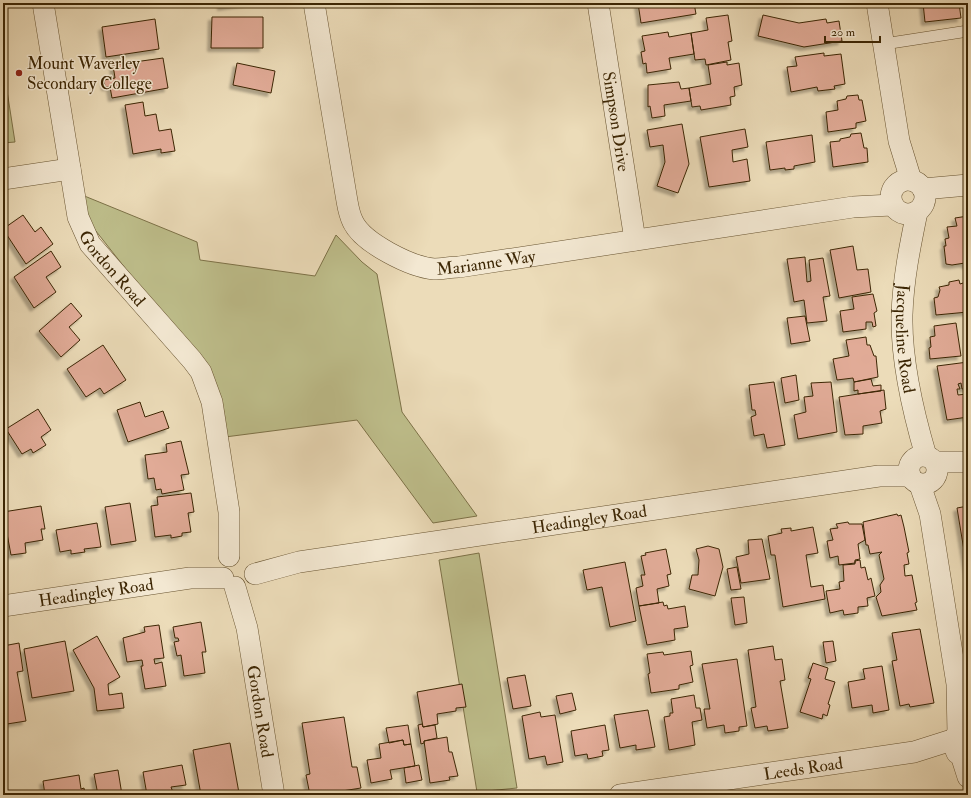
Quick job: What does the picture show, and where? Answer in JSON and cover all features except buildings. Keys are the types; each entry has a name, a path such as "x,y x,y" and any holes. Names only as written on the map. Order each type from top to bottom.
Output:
{"street":[{"name":"Gordon Road","path":"43,3 78,217 90,244 201,372 212,402 274,795"},
{"name":"Marianne Way","path":"314,3 346,201 353,222 364,235 396,256 414,264 434,269 853,207 968,186"},
{"name":"Simpson Drive","path":"598,3 635,240"},
{"name":"Jacqueline Road","path":"877,3 908,197 908,257 902,315 903,338 957,684 962,741 968,777"},
{"path":"3,179 70,169"},
{"name":"Headingley Road","path":"3,606 968,463"},
{"name":"Leeds Road","path":"620,795 914,752 962,741"}],"lane":[{"path":"884,44 968,31"}],"green space":[{"path":"3,65 15,142 3,143"},
{"path":"82,195 197,242 200,260 315,276 336,235 362,262 377,274 402,412 477,516 433,523 357,420 225,437 215,382 88,221"},
{"path":"479,553 517,788 477,792 439,560"}],"place":[{"name":"Mount Waverley Secondary College","path":"19,73"}]}
